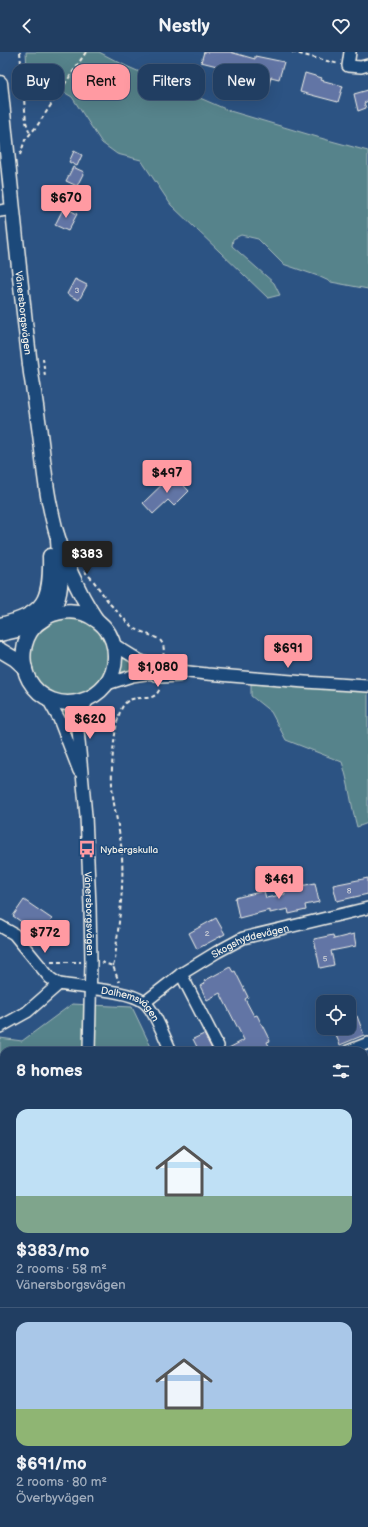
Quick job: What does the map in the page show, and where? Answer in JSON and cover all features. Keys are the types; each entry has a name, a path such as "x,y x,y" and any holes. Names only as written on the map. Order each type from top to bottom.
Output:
{"main road":[{"name":"Vänersborgsvägen","path":"0,83 7,210 30,357 50,505 58,540 60,580 58,596 48,616 35,626 28,636 24,648 23,660 32,684 46,696"},
{"path":"0,625 29,616 41,605 46,597 50,572 48,523 50,505"},
{"name":"Vänersborgsvägen","path":"58,540 82,595 96,620 108,632 115,651 115,665 107,684 88,699"},
{"path":"48,616 64,611 72,611 89,615 96,620"},
{"path":"0,634 35,626"},
{"path":"0,650 15,659 25,668"},
{"path":"46,696 59,702 67,703 88,699"}],"street":[{"path":"350,52 348,66 361,67 368,65"},
{"path":"113,644 161,673"},
{"path":"107,684 132,676 161,673 207,674 368,686"},
{"name":"Vänersborgsvägen","path":"46,696 60,719 82,778"},
{"name":"Vänersborgsvägen","path":"88,699 82,711 78,730 86,816 90,906 89,1047"},
{"name":"Skogshyddevägen","path":"145,1002 181,974 242,938 368,908"},
{"path":"0,926 14,934 50,978 59,984 27,1012 0,1027"},
{"path":"181,974 218,1046"},
{"name":"Dalhemsvägen","path":"59,984 133,996 145,1002 154,1015 169,1047"},
{"path":"358,1047 368,1043"}],"path":[{"path":"20,52 26,122 30,134"},
{"path":"19,159 25,140 37,126 86,52"},
{"path":"292,52 348,66"},
{"path":"42,351 46,382"},
{"path":"81,568 92,579 110,604 133,628 162,642 164,650 160,688 158,693 148,698 133,698 126,702 118,716 112,784 122,854 122,872 115,960 113,966"}],"green space":[{"path":"26,52 99,52 122,64 72,64 72,97 64,92 64,64 27,64"},
{"path":"130,68 138,71 138,100 205,100 230,111 368,151 368,289 331,282 283,264 258,239 241,235 233,239 232,246 274,283 280,295 268,298 171,205 141,160 117,154 102,143 74,100 130,100"},
{"path":"70,617 85,620 98,629 107,642 110,657 107,672 98,685 85,694 70,697 55,694 42,685 33,672 30,657 33,642 42,629 55,620"},
{"path":"123,658 133,664 154,671 119,676"},
{"path":"251,684 368,690 368,823 357,827 342,762 286,740 271,712 251,696"},
{"path":"58,706 77,707 74,722 74,738"},
{"path":"72,1004 132,1007 151,1047 0,1047 0,1038 22,1041"}],"building":[{"path":"204,52 230,52 255,59 255,56 284,62 279,79 271,77 269,85 269,64 213,65 201,62"},
{"path":"305,73 322,78 321,80 343,86 338,102 300,92"},
{"path":"368,90 368,101 364,103 366,108 358,111 354,94"},
{"path":"74,151 82,155 77,166 69,162"},
{"path":"73,167 84,172 77,186 66,181"},
{"path":"64,207 77,214 68,231 55,225"},
{"path":"75,279 87,285 79,300 67,294"},
{"path":"173,474 189,491 174,506 168,500 153,514 143,503"},
{"path":"368,878 368,894 337,901 333,885"},
{"path":"300,880 301,886 315,883 319,902 305,905 306,910 289,914 288,909 270,913 270,910 239,918 235,898 264,891 266,898 285,894 283,883"},
{"path":"24,900 52,919 44,931 39,928 36,932 13,916"},
{"path":"216,918 225,934 197,949 189,933"},
{"path":"354,934 356,946 331,951 334,965 320,968 314,939 333,935 334,939"},
{"path":"230,967 233,972 235,971 248,997 245,999 254,1016 257,1015 270,1041 267,1042 270,1047 231,1047 244,1040 220,993 207,1000 200,986 205,983 204,981"},
{"path":"356,1016 364,1035 340,1045 336,1035 356,1035"},
{"path":"204,1034 211,1047 197,1047 193,1039"}],"place":[{"name":"Nybergskulla","path":"87,849"}]}
